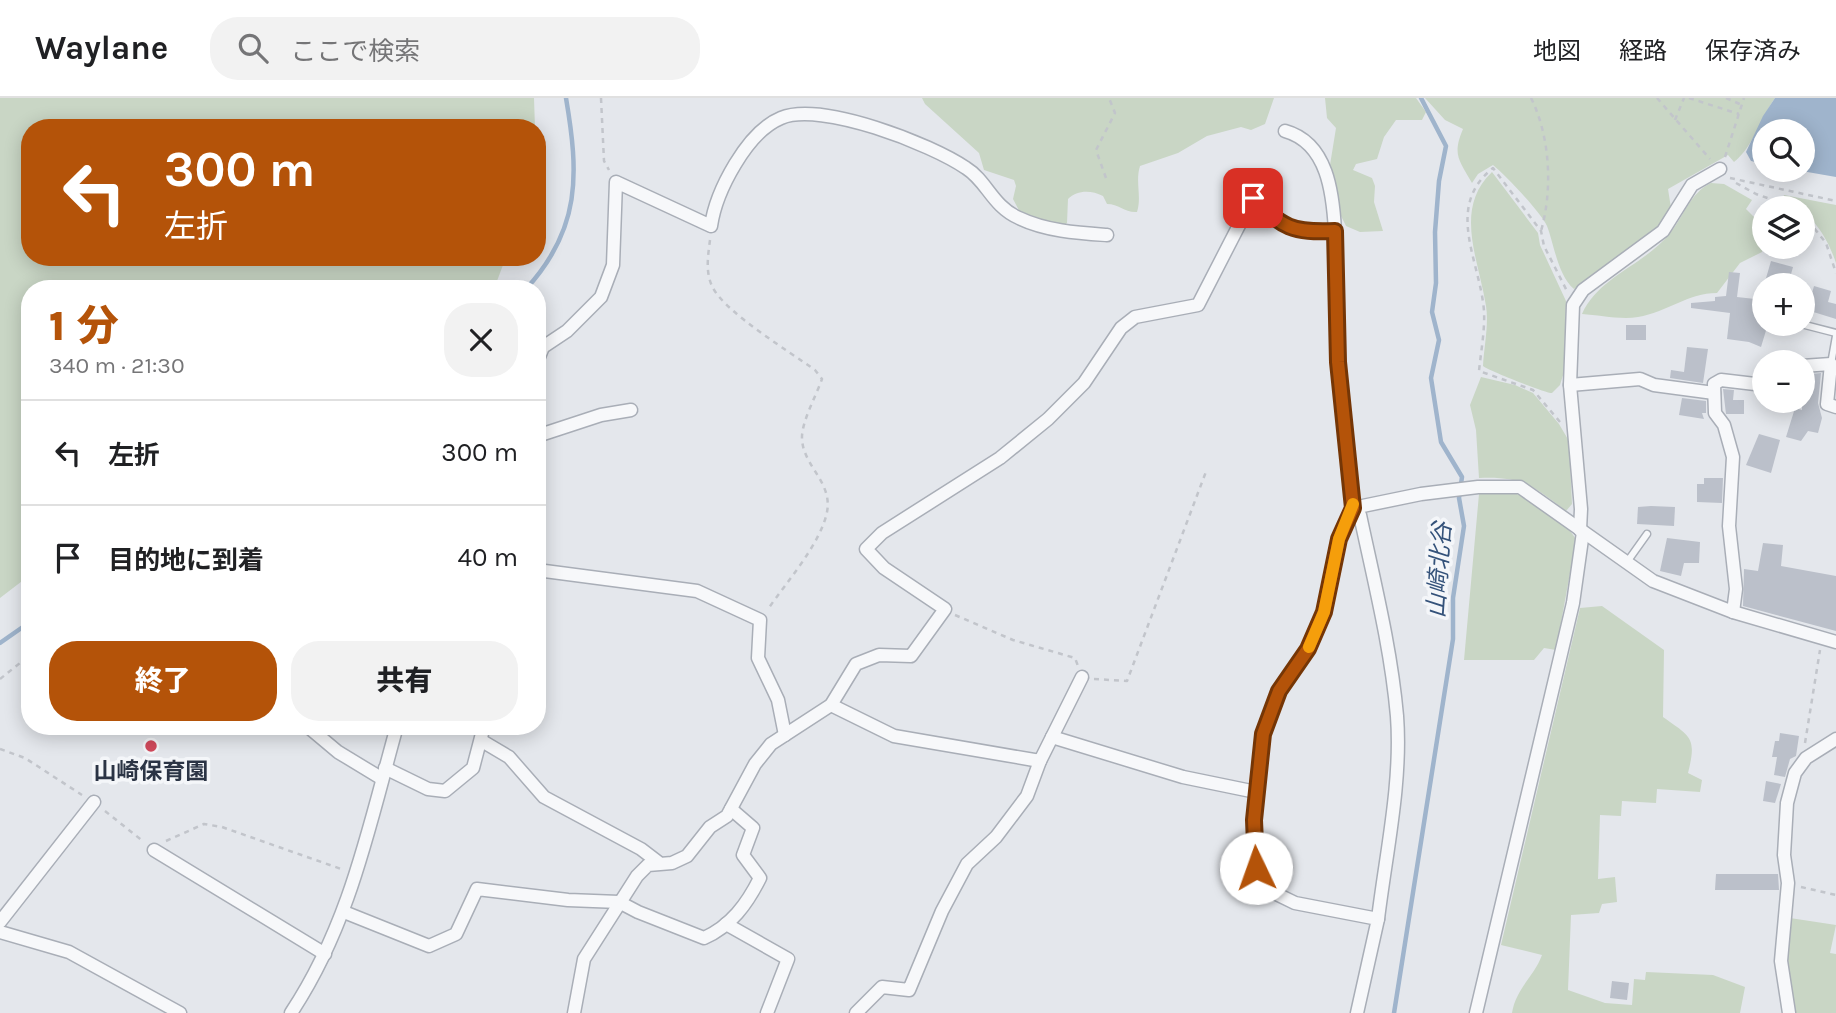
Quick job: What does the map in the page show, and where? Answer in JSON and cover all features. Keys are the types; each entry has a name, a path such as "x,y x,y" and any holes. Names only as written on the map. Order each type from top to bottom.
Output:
{"street":[{"path":"546,345 567,331 601,297 613,265 616,182 711,226 736,161 764,128 783,117 839,117 879,127 969,169 995,203 1018,218 1069,232 1107,235"},
{"path":"1285,131 1300,138 1325,167 1332,188 1338,362 1353,508 1339,539 1324,612 1308,649 1279,691 1263,734 1254,820 1256,868 1266,889 1295,903 1378,919"},
{"path":"1476,1013 1573,603 1582,531 1570,385 1573,305 1583,290 1663,231 1692,185 1720,169"},
{"path":"575,1013 584,958 637,876 648,865 658,862 672,863 687,856 710,827 727,816 755,764 771,744 831,705 856,664 879,655 911,656 945,609 884,568 866,550 882,533 1000,458 1048,419 1084,383 1121,328 1128,322 1135,317 1170,308 1198,305 1253,198 1278,224 1297,231 1335,231"},
{"path":"1815,365 1831,364 1827,404 1836,407"},
{"path":"1570,385 1640,379 1654,385 1714,393"},
{"path":"1733,612 1737,589 1729,526 1733,457 1724,425 1715,413 1714,393 1717,381 1752,384"},
{"path":"546,433 601,415 631,410"},
{"path":"1353,508 1421,494 1520,487 1653,581 1733,612 1836,642"},
{"path":"1353,508 1360,515 1381,612 1397,717 1395,781 1378,919 1357,1013"},
{"path":"546,571 697,591 760,620 758,658 778,700 785,735"},
{"path":"856,1013 882,987 909,990 942,911 967,864 996,837 1027,796 1040,761 1082,677"},
{"path":"831,705 894,736 1040,761"},
{"path":"318,735 338,752 383,773 428,789 445,791 473,768 483,735"},
{"path":"291,1013 325,954 358,875 394,735"},
{"path":"1052,737 1183,777 1256,792"},
{"path":"1789,1013 1781,961 1787,883 1784,855 1787,803 1795,773 1806,758 1836,739"},
{"path":"482,741 509,757 544,797 641,849 658,862"},
{"path":"0,922 94,802"},
{"path":"344,912 429,946 456,934 477,889 568,900 619,902 704,938 726,924 745,907 760,878 743,855 753,828 731,809"},
{"path":"153,850 325,954"},
{"path":"726,924 788,959 767,1013"},
{"path":"0,932 69,952 180,1013"}],"lane":[{"path":"1815,328 1836,335 1831,364"},
{"path":"1626,564 1647,534"}],"path":[{"path":"601,98 604,161 616,182"},
{"path":"1106,178 1096,150 1115,113 1109,98"},
{"path":"1531,98 1545,132 1547,210 1541,231"},
{"path":"1657,98 1720,169 1733,181 1761,196"},
{"path":"1675,120 1684,98"},
{"path":"1689,98 1739,114"},
{"path":"1726,98 1742,105"},
{"path":"1720,169 1744,98"},
{"path":"1561,423 1533,390 1479,371 1484,311 1466,211 1471,195 1482,176 1493,168 1541,231 1544,246 1564,289 1577,299"},
{"path":"1733,181 1836,201"},
{"path":"711,226 707,264 713,288 727,305 815,370 822,379 802,436 808,458 827,488 828,510 824,523 801,562 760,620"},
{"path":"1815,229 1826,243 1836,273"},
{"path":"945,609 979,627 1075,658 1082,677 1127,681 1207,469"},
{"path":"1806,758 1805,737 1822,640"},
{"path":"0,679 21,662"},
{"path":"0,749 25,758 94,802 153,850 176,835 204,824 222,827 358,875"},
{"path":"1787,883 1836,895"}],"green space":[{"path":"0,98 534,98 535,119 21,119 21,266 503,266 497,280 21,280 21,582 0,598"},
{"path":"922,98 1274,98 1265,124 1251,130 1241,127 1207,136 1178,153 1140,166 1137,212 1107,204 1103,196 1098,194 1080,193 1068,199 1067,223 1063,226 1022,216 1013,199 1016,186 1014,180 984,170 979,153 925,104"},
{"path":"1325,98 1416,98 1426,112 1422,120 1396,120 1384,137 1377,159 1356,164 1353,170 1372,178 1375,186 1374,202 1383,231 1360,232 1346,226 1338,210 1330,165 1336,128 1327,118"},
{"path":"1425,98 1775,98 1763,119 1752,119 1752,140 1741,156 1734,162 1728,155 1668,189 1671,208 1660,225 1574,289 1564,276 1547,226 1538,212 1493,165 1478,174 1472,183 1458,157 1458,145 1463,129 1445,120"},
{"path":"1492,172 1538,233 1540,245 1566,301 1564,372 1560,385 1552,393 1483,366 1487,313 1471,219 1480,186"},
{"path":"1711,183 1724,184 1752,200 1746,209 1752,215 1752,257 1740,263 1717,293 1696,296 1638,317 1617,318 1582,314 1599,290 1660,244 1692,199"},
{"path":"1815,201 1836,205 1836,263 1827,242 1816,225"},
{"path":"1481,377 1515,385 1533,393 1559,424 1569,441 1572,504 1566,511 1526,484 1506,479 1479,478 1476,430 1470,405"},
{"path":"1505,492 1520,495 1558,520 1576,540 1556,650 1544,648 1534,660 1464,660 1479,494"},
{"path":"1602,606 1664,650 1663,717 1686,734 1692,752 1688,773 1702,780 1700,792 1657,789 1656,803 1622,801 1621,816 1600,815 1598,879 1615,877 1617,902 1602,904 1599,913 1571,915 1568,990 1605,1003 1632,1005 1634,979 1645,980 1646,972 1713,975 1745,987 1740,1013 1512,1013 1517,996 1542,955 1501,945 1580,608"},
{"path":"1790,918 1836,925 1830,953 1836,954 1836,1013 1794,1013 1785,964"}],"water":[{"path":"1775,98 1836,98 1836,177 1815,173 1815,119 1762,119"},
{"path":"1752,139 1752,161 1746,152"}],"building":[{"path":"1771,261 1793,267 1791,273 1768,273"},
{"path":"1729,272 1740,273 1737,297 1752,299 1752,336 1764,336 1761,347 1749,342 1727,339 1730,313 1691,308 1691,303 1715,301 1715,297 1726,296"},
{"path":"1815,286 1831,291 1828,302 1836,304 1836,319 1815,312"},
{"path":"1626,325 1646,325 1646,340 1626,340"},
{"path":"1687,347 1708,349 1703,383 1670,378 1671,370 1684,372"},
{"path":"1821,373 1818,403 1822,418 1818,433 1808,431 1801,441 1786,437 1793,413 1815,413 1815,374"},
{"path":"1723,389 1734,390 1733,400 1744,400 1744,414 1726,414"},
{"path":"1682,398 1706,401 1706,413 1702,413 1704,419 1679,415"},
{"path":"1759,434 1780,440 1771,473 1746,465"},
{"path":"1704,478 1723,478 1722,503 1697,502 1697,484 1704,484"},
{"path":"1638,507 1675,507 1674,526 1637,524"},
{"path":"1667,538 1700,542 1699,563 1684,563 1681,576 1660,571"},
{"path":"1763,543 1783,545 1781,566 1836,576 1836,631 1743,606 1744,569 1758,571"},
{"path":"1780,733 1799,736 1796,756 1790,759 1785,777 1774,775 1777,757 1772,757 1775,741 1779,741"},
{"path":"1766,781 1781,784 1775,803 1763,801"},
{"path":"1716,874 1778,874 1779,890 1715,890"},
{"path":"1612,981 1629,983 1627,1000 1610,998"}],"waterway":[{"path":"546,264 557,245 572,200 573,151 566,98"},
{"name":"山崎北谷","path":"1394,1013 1453,639 1453,598 1464,526 1459,498 1462,477 1441,442 1431,378 1439,340 1432,312 1436,283 1435,232 1439,181 1446,146 1421,98"},
{"path":"533,280 545,266"},
{"path":"0,643 21,628"}],"slow traffic":[{"path":"1309,647 1324,612 1339,539 1353,504"}],"place":[{"name":"山崎保育園","path":"151,746"}],"route":[{"path":"1253,198 1278,224 1297,231 1335,231 1340,345 1338,362 1353,508 1339,539 1324,612 1308,649 1279,691 1263,734 1254,820 1256,868"}]}
